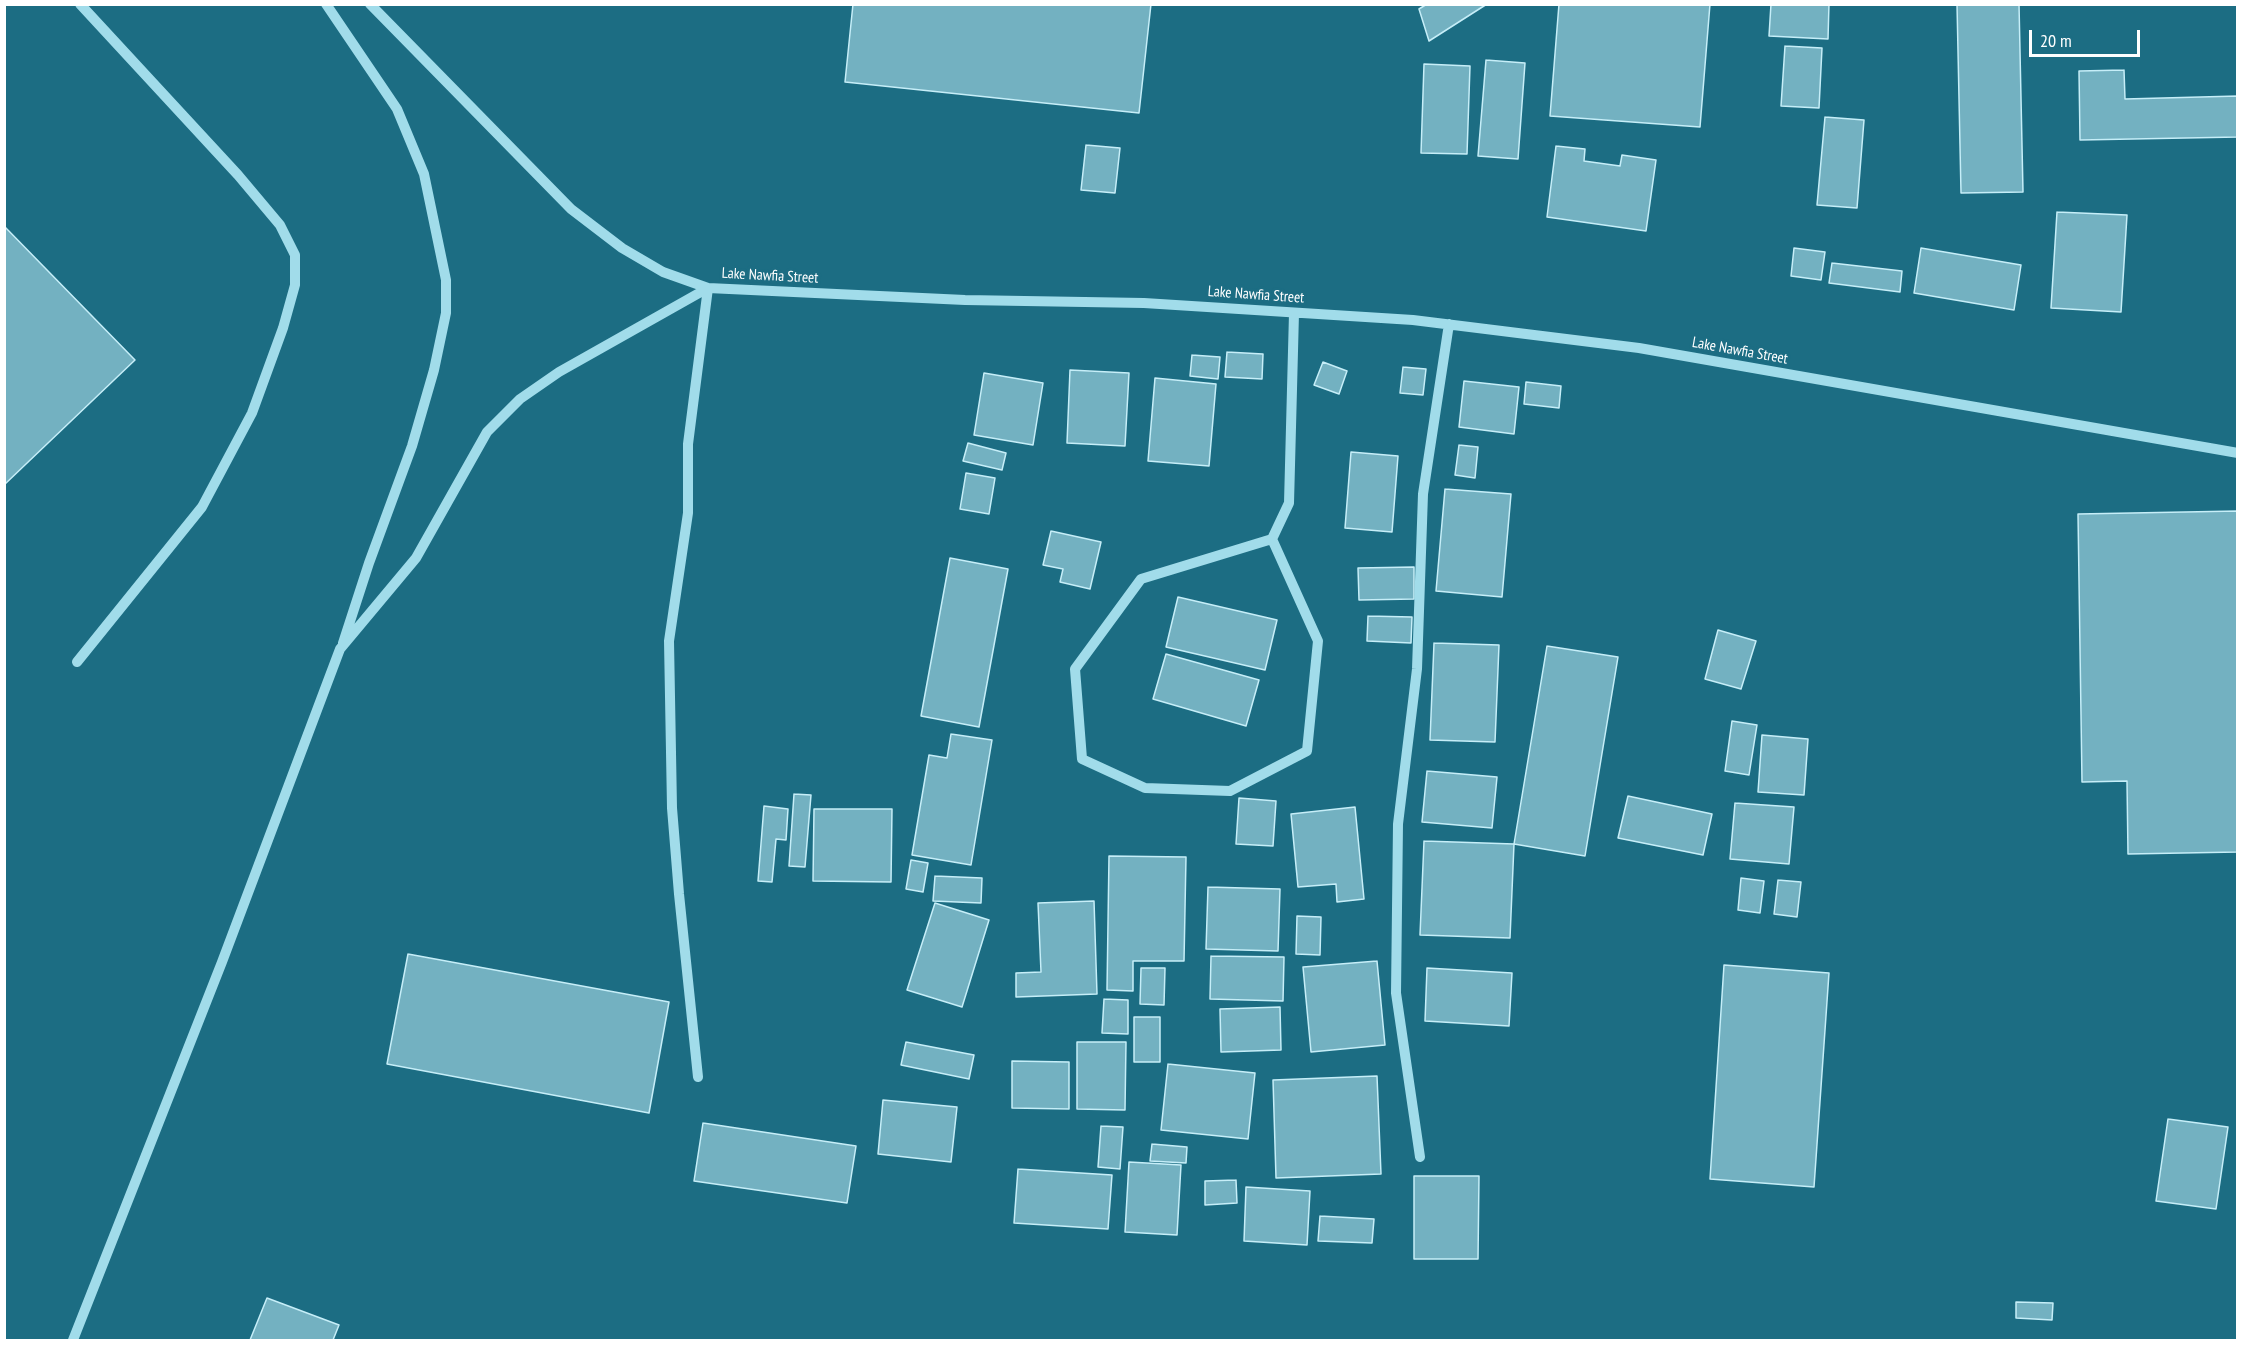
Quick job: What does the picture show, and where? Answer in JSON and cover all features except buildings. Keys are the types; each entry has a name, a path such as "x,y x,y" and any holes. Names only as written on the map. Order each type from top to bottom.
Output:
{"street":[{"path":"77,662 202,507 252,413 296,285 296,255 280,225 238,175 80,4"},
{"path":"73,1341 222,962 340,649 412,446 434,370 443,324 446,280 424,174 397,110 326,4"},
{"name":"Lake Nawfia Street","path":"370,4 571,209 622,248 663,272 708,288 965,300 1144,303 1413,320 1639,348 2238,453"},
{"path":"340,649 416,558 487,432 520,399 559,372 708,288"},
{"path":"698,1077 672,808 669,641 688,513 688,444 708,288"},
{"path":"1272,539 1318,641 1307,751 1230,791 1146,788 1082,759 1075,669 1141,579 1272,539 1289,503 1294,313"},
{"path":"1420,1157 1396,993 1398,824 1417,669 1423,494 1449,324"}]}
